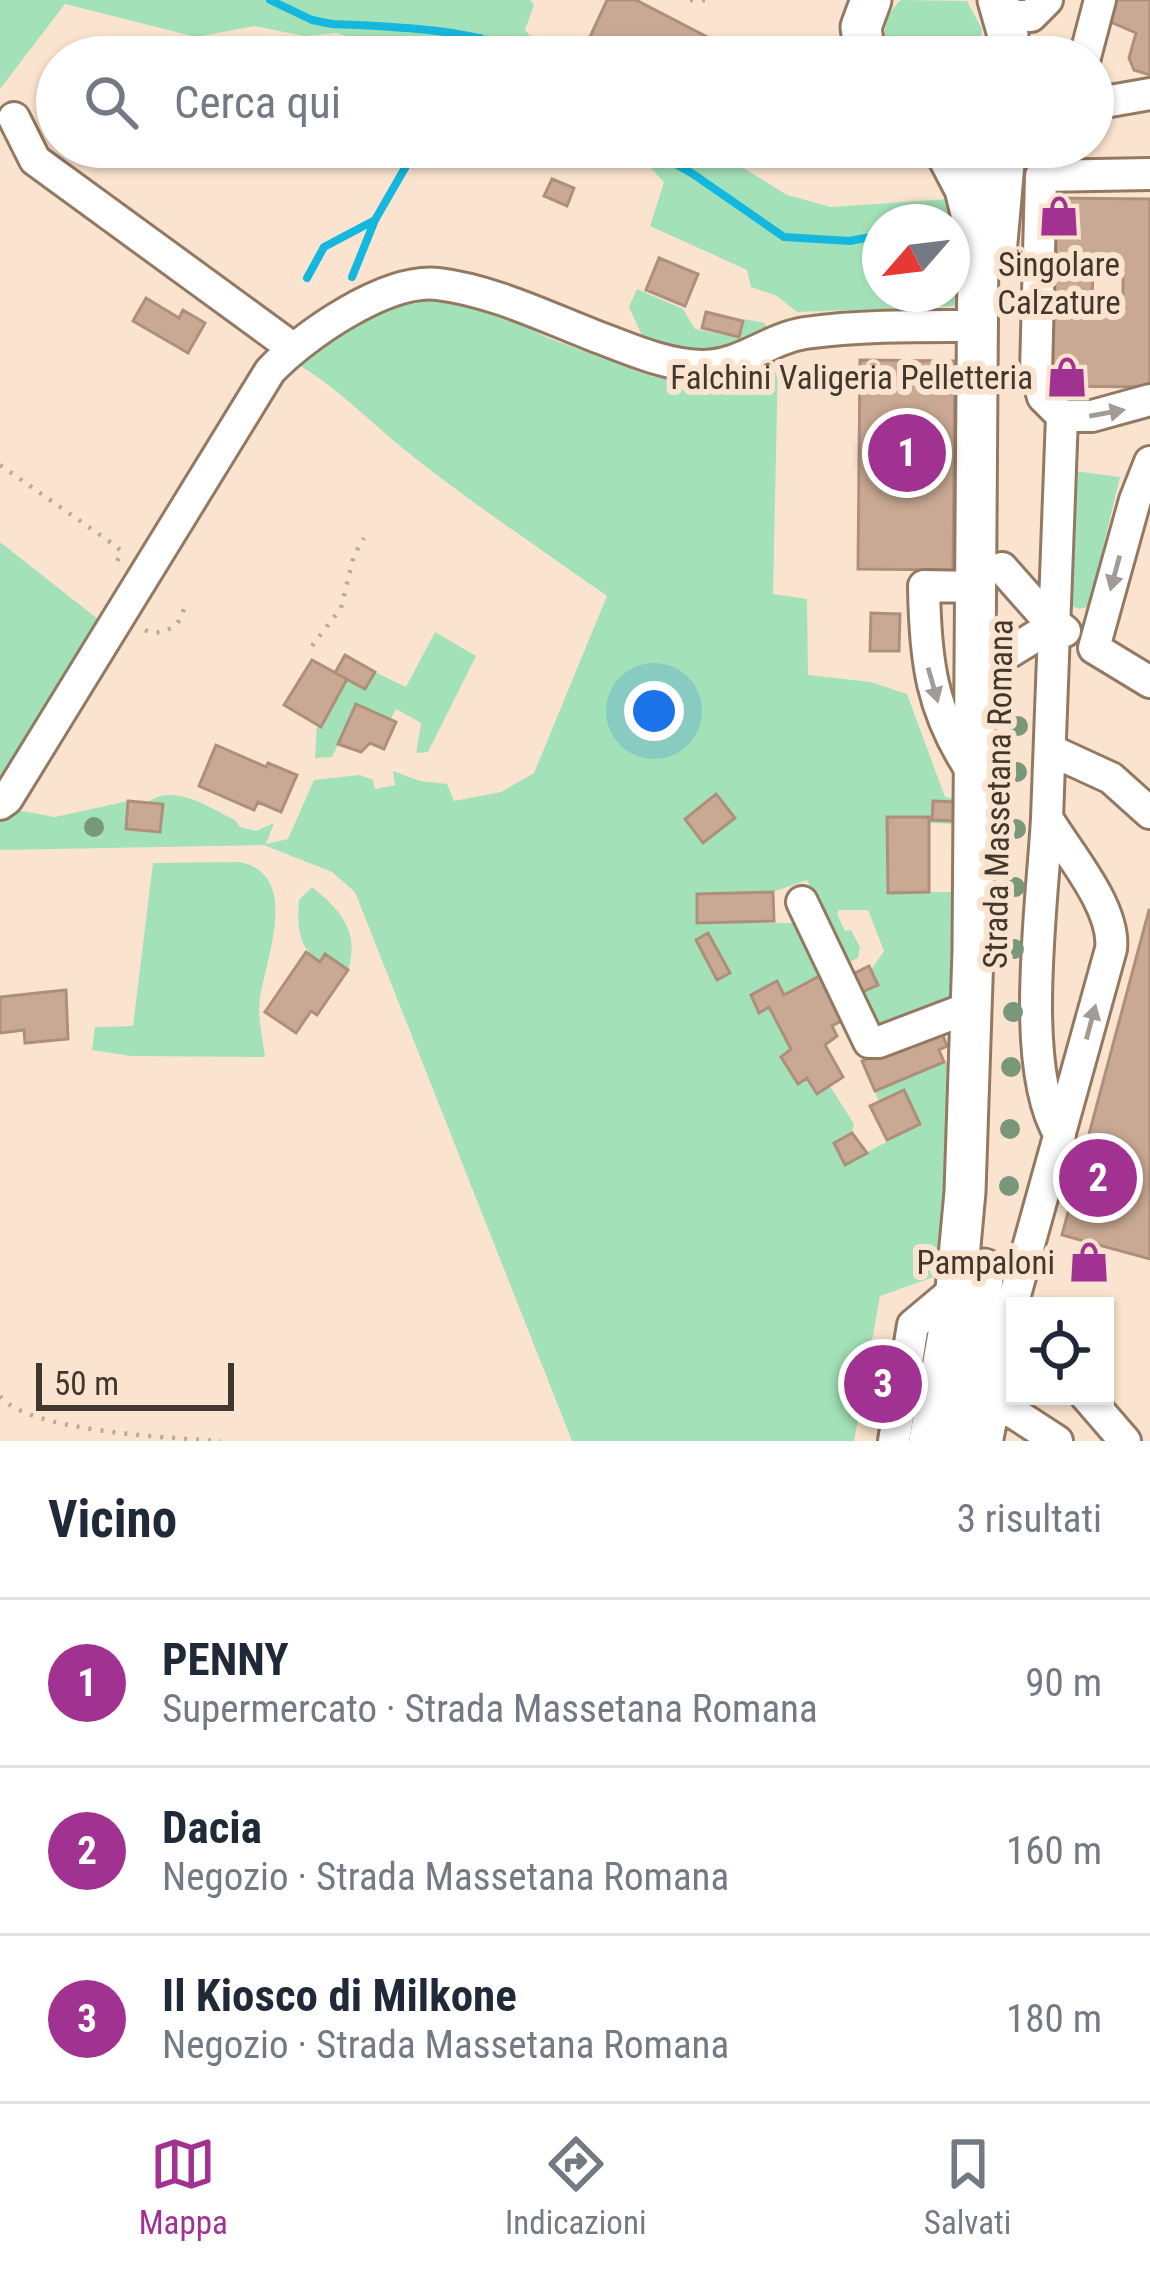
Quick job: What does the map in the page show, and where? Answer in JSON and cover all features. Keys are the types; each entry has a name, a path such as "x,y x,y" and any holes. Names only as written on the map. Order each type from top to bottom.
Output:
{"main road":[{"path":"862,36 871,0"},
{"name":"Strada Massetana Romana","path":"956,168 975,222 989,578 1000,658 991,1406 958,1441"},
{"name":"Strada Massetana Romana","path":"929,1441 995,1305 965,1192 974,776 1004,290 982,168"}],"street":[{"path":"1005,36 1048,0"},
{"path":"1091,36 1100,0"},
{"path":"1114,100 1150,94"},
{"path":"14,118 36,161"},
{"path":"46,168 290,351"},
{"path":"1000,248 1008,168"},
{"path":"1150,174 1041,176 1036,373 1043,397 1062,416 1092,416 1150,400"},
{"path":"0,804 257,389 290,351 365,303 395,290 434,284 492,297 635,351 684,364 734,362 805,333 979,326"},
{"path":"187,295 266,348 290,351"},
{"path":"1060,1135 1043,1100 1036,1056 1062,416"},
{"path":"1094,648 1150,462"},
{"path":"974,776 950,734 928,671 924,586 989,578 1054,625 1150,682"},
{"path":"1000,658 1054,625"},
{"path":"1050,750 1111,778 1150,813"},
{"path":"894,1441 913,1325 995,1305 1060,1135 1113,934 1108,914 1047,818"},
{"path":"802,902 869,1042 971,1007"},
{"path":"1094,1405 1125,1441"},
{"path":"987,1441 991,1406 1058,1441"}],"path":[{"path":"690,0 704,0"},
{"path":"0,465 121,551 114,568"},
{"path":"312,646 340,608 354,555 364,538"},
{"path":"123,611 151,634 172,629 184,607"},
{"path":"0,1396 6,1403 54,1421 123,1434 221,1441"}],"green space":[{"path":"0,0 530,0 534,5 525,30 530,36 304,36 255,26 192,36 65,4 0,89"},
{"path":"901,0 967,1 981,36 885,36 891,12"},
{"path":"651,168 743,168 787,195 831,207 862,205 862,310 797,312 777,296 751,287 747,270 650,226 664,182"},
{"path":"949,199 950,204 875,204"},
{"path":"637,289 683,309 695,329 740,338 745,319 764,323 772,335 726,351 646,344 629,307"},
{"path":"436,298 483,305 548,338 654,377 708,382 741,376 778,361 773,594 807,599 808,675 871,682 907,694 945,797 957,799 957,824 929,823 928,817 887,817 888,892 955,892 954,1004 880,1031 860,993 877,985 871,970 884,951 868,910 839,910 837,914 860,947 858,958 845,964 807,880 773,892 697,895 697,922 795,923 823,974 784,995 751,996 759,1012 769,1007 791,1049 782,1057 797,1084 807,1078 817,1094 830,1086 854,1124 852,1133 834,1143 845,1164 920,1124 904,1090 879,1102 875,1091 944,1062 954,1064 942,1274 880,1296 854,1441 572,1441 355,892 332,872 264,845 0,850 0,816 22,811 55,817 128,801 126,829 160,832 163,805 147,803 157,797 180,796 235,820 240,827 256,831 274,823 266,844 288,839 314,780 360,775 373,780 375,789 395,785 393,771 447,784 454,801 501,792 534,773 607,596 454,488 297,364 362,320"},
{"path":"1074,471 1120,477 1089,606 1082,608 1065,599"},
{"path":"0,542 99,620 0,785"},
{"path":"435,632 476,656 428,752 416,753 421,723 396,709 390,720 357,705 332,757 315,758 317,724 347,679 365,689 375,672 406,687"},
{"path":"240,862 259,870 270,883 275,901 259,1006 265,1057 131,1056 92,1050 95,1027 133,1026 153,863"},
{"path":"312,887 332,904 350,933 348,970 326,955 320,962 303,943 299,900"}],"building":[{"path":"607,0 636,0 705,36 590,36"},
{"path":"1110,0 1150,0 1150,75 1134,70 1129,58 1136,33 1111,22 1106,10"},
{"path":"552,179 574,188 567,206 544,196"},
{"path":"1052,198 1150,199 1150,387 1049,386","holes":["1093,274 1123,274 1123,299 1092,299"]},
{"path":"659,258 698,274 685,306 646,290"},
{"path":"146,298 179,318 183,310 205,323 188,353 133,321"},
{"path":"706,312 743,321 739,337 702,328"},
{"path":"860,360 955,361 953,570 858,569"},
{"path":"871,613 900,614 899,651 870,651"},
{"path":"345,655 375,672 365,689 335,673"},
{"path":"312,660 347,679 321,727 284,705"},
{"path":"356,704 396,722 384,749 370,743 361,752 338,744"},
{"path":"216,745 297,775 281,812 258,802 254,810 199,786"},
{"path":"716,794 735,818 703,843 685,819"},
{"path":"128,801 163,804 160,832 126,829"},
{"path":"933,801 955,802 954,821 932,820"},
{"path":"887,817 929,817 929,892 888,893"},
{"path":"773,892 774,921 697,923 697,894"},
{"path":"1150,910 1150,1259 1062,1235"},
{"path":"708,933 730,973 717,980 696,940"},
{"path":"306,952 320,962 325,954 348,970 317,1015 311,1011 296,1033 265,1012"},
{"path":"869,966 878,985 860,993 847,977"},
{"path":"823,974 847,1018 832,1026 837,1036 825,1045 843,1077 817,1094 807,1078 798,1084 781,1057 791,1049 769,1007 759,1013 751,995 777,981 784,995"},
{"path":"66,990 68,1039 25,1043 24,1030 0,1033 0,997"},
{"path":"940,1028 947,1046 939,1050 944,1062 875,1091 862,1061"},
{"path":"904,1090 920,1124 887,1140 870,1106"},
{"path":"852,1133 867,1153 845,1165 834,1143"}],"waterway":[{"path":"270,0 332,24 468,36"},
{"path":"352,277 375,220 405,168"},
{"path":"683,168 784,237 862,239"},
{"path":"307,278 324,247 375,220"}],"place":[{"name":"Singolare Calzature","path":"1059,216"},
{"name":"Falchini Valigeria Pelletteria","path":"1067,377"},
{"name":"PENNY","path":"907,453"},
{"name":"Dacia","path":"1098,1178"},
{"name":"Pampaloni","path":"1089,1262"},
{"name":"Il Kiosco di Milkone","path":"883,1384"}]}
